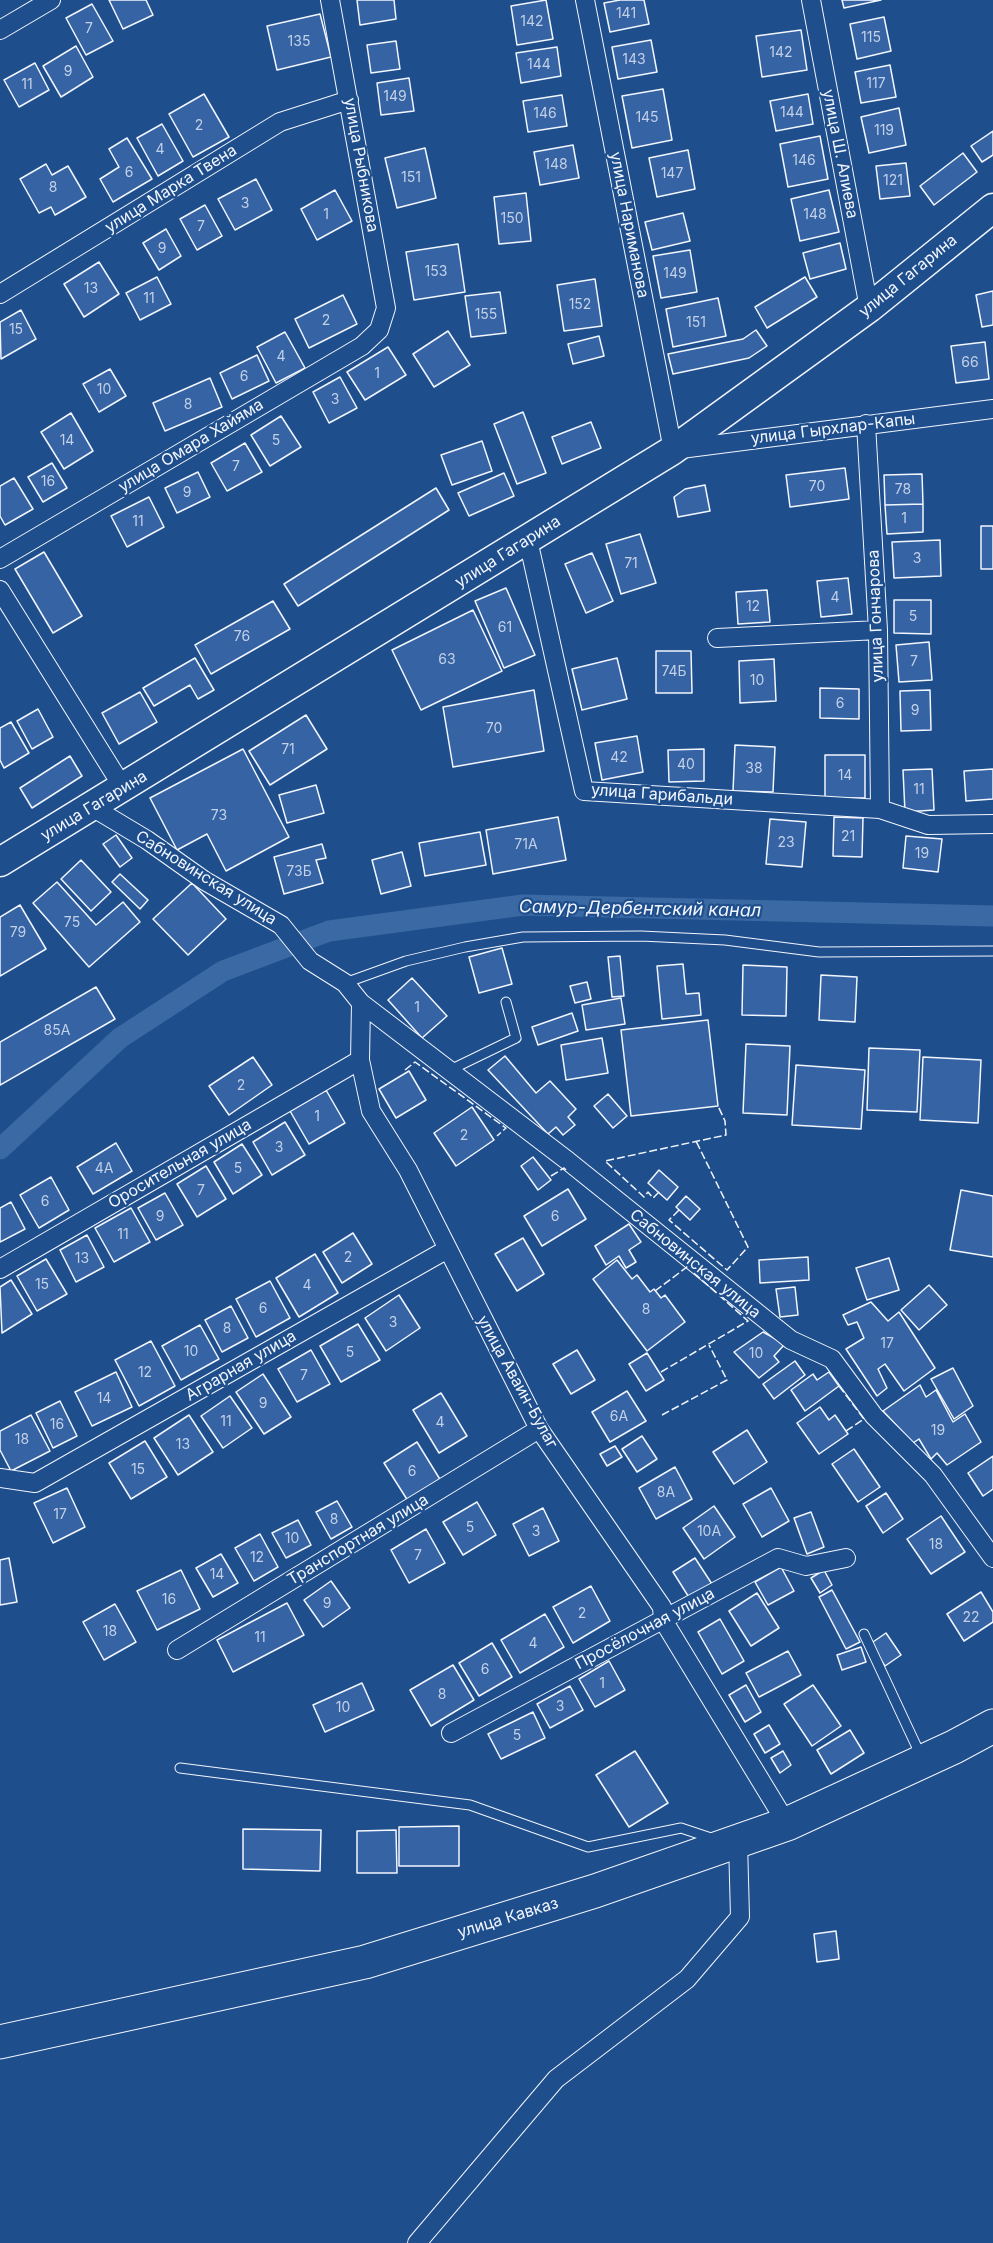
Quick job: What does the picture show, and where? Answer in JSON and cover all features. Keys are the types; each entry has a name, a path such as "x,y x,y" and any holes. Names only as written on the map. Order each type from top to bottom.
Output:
{"highway":[{"name":"улица Кавказ","path":"0,2042 365,1962 595,1892 788,1824 993,1726"}],"main road":[{"name":"улица Гагарина","path":"0,862 123,789 673,450 869,308 993,208"}],"street":[{"path":"0,30 51,0"},
{"name":"улица Рыбникова","path":"330,0 386,308 379,330"},
{"name":"улица Нариманова","path":"585,0 673,450"},
{"name":"улица Ш. Алиева","path":"811,0 869,308"},
{"name":"улица Марка Твена","path":"0,294 280,122 350,100"},
{"name":"улица Омара Хайяма","path":"0,559 362,346 379,330"},
{"name":"улица Гырхлар-Капы","path":"673,450 993,409"},
{"name":"улица Гончарова","path":"866,424 878,630 880,809"},
{"name":"улица Гарибальди","path":"528,540 584,791 880,809 928,825 993,824"},
{"path":"0,590 123,789"},
{"path":"717,638 878,630"},
{"name":"Сабновинская улица","path":"92,807 147,840 205,881 281,925 310,961 345,983"},
{"path":"345,983 361,1003"},
{"name":"Сабновинская улица","path":"361,1003 450,1070 791,1340 832,1359 874,1416 933,1475 993,1558"},
{"name":"улица Аваин-Булаг","path":"361,1003 360,1060 371,1111 408,1170 446,1250 539,1429 662,1607 663,1620 788,1824"},
{"name":"Оросительная улица","path":"0,1269 360,1060"},
{"name":"Аграрная улица","path":"0,1478 35,1483 446,1250"},
{"name":"Транспортная улица","path":"177,1650 539,1429"},
{"name":"Просёлочная улица","path":"451,1733 778,1558 806,1566 846,1558"},
{"path":"417,2243 556,2079 687,1978 740,1917 734,1843"}],"lane":[{"path":"345,983 406,961 465,946 524,937 641,936 724,940 819,952 993,951"},
{"path":"450,1070 516,1038 506,1002"},
{"path":"864,1634 923,1761"},
{"path":"180,1768 470,1805 588,1847 681,1828 734,1843"}],"building":[{"path":"109,0 146,0 153,15 123,29"},
{"path":"357,0 394,0 396,19 360,25"},
{"path":"546,0 553,39 517,45 511,6"},
{"path":"644,0 649,24 610,32 604,3"},
{"path":"842,0 881,0 844,8"},
{"path":"92,4 113,41 86,55 66,18"},
{"path":"320,14 331,57 277,70 267,26"},
{"path":"884,17 891,51 857,59 850,24"},
{"path":"801,30 807,70 762,77 756,36"},
{"path":"651,40 657,72 618,79 612,47"},
{"path":"396,41 400,69 371,73 367,45"},
{"path":"76,46 93,77 61,97 43,66"},
{"path":"557,47 561,76 521,83 516,53"},
{"path":"35,63 49,90 19,107 4,80"},
{"path":"890,65 896,97 861,103 855,72"},
{"path":"409,78 414,111 381,115 377,83"},
{"path":"663,89 672,140 632,148 622,96"},
{"path":"204,94 229,137 193,157 169,114"},
{"path":"808,94 813,124 776,131 770,101"},
{"path":"562,95 567,126 528,132 523,101"},
{"path":"899,108 906,145 869,153 861,117"},
{"path":"162,124 183,161 158,176 137,138"},
{"path":"993,131 993,155 982,162 971,146"},
{"path":"820,136 828,179 788,187 780,144"},
{"path":"127,138 152,179 113,202 100,179 119,167 109,149"},
{"path":"573,145 579,178 540,185 534,152"},
{"path":"425,148 436,198 397,208 385,158"},
{"path":"688,150 695,189 657,197 649,158"},
{"path":"963,153 977,172 934,205 920,186"},
{"path":"906,163 910,196 880,199 876,166"},
{"path":"46,164 52,175 68,166 86,197 55,215 51,207 39,213 20,179"},
{"path":"256,179 272,210 235,230 218,199"},
{"path":"335,190 352,221 317,240 301,209"},
{"path":"829,190 839,232 800,241 791,199"},
{"path":"526,193 531,241 499,244 494,197"},
{"path":"205,205 222,236 197,250 180,219"},
{"path":"683,213 690,241 652,250 645,222"},
{"path":"166,229 181,256 159,270 143,243"},
{"path":"840,243 846,269 810,279 803,253"},
{"path":"458,244 465,292 414,300 406,252"},
{"path":"690,250 697,292 661,298 653,256"},
{"path":"99,262 119,294 84,317 64,284"},
{"path":"157,277 171,304 140,320 126,293"},
{"path":"805,277 817,297 767,328 755,307"},
{"path":"595,279 602,326 564,331 557,285"},
{"path":"993,291 993,325 982,327 976,295"},
{"path":"500,292 506,333 471,337 465,296"},
{"path":"343,295 357,324 309,348 295,319"},
{"path":"718,298 726,336 673,347 666,309"},
{"path":"21,310 36,339 1,359 0,322"},
{"path":"756,330 767,346 749,358 673,374 668,354 743,339"},
{"path":"448,331 470,365 434,387 413,354"},
{"path":"285,332 305,368 276,383 257,347"},
{"path":"599,336 604,356 573,364 568,344"},
{"path":"985,342 989,379 956,383 951,346"},
{"path":"388,347 406,375 365,400 347,372"},
{"path":"257,355 269,381 232,399 220,373"},
{"path":"110,369 126,396 99,412 83,384"},
{"path":"340,377 357,408 329,423 313,392"},
{"path":"210,378 222,407 165,431 153,403"},
{"path":"523,412 546,473 517,484 494,424"},
{"path":"71,413 93,451 64,469 41,432"},
{"path":"281,416 301,447 270,466 251,435"},
{"path":"591,422 601,448 562,464 552,437"},
{"path":"482,441 492,471 452,485 441,455"},
{"path":"245,443 262,472 227,491 211,463"},
{"path":"52,463 67,488 43,502 28,477"},
{"path":"845,468 849,499 790,507 786,475"},
{"path":"198,472 210,497 177,513 165,488"},
{"path":"504,473 514,496 469,516 458,493"},
{"path":"922,474 923,504 885,505 884,475"},
{"path":"14,478 33,509 5,525 0,516 0,486"},
{"path":"705,485 710,511 678,517 674,497 685,489"},
{"path":"436,488 449,510 298,606 284,584"},
{"path":"149,497 164,527 127,547 111,516"},
{"path":"923,504 923,532 887,534 885,505"},
{"path":"981,526 993,526 993,569 981,569"},
{"path":"640,534 656,583 621,594 606,544"},
{"path":"940,540 941,576 894,578 892,542"},
{"path":"44,552 82,616 53,633 15,569"},
{"path":"592,553 613,601 586,613 565,564"},
{"path":"848,578 852,614 821,617 817,581"},
{"path":"506,588 535,655 504,668 475,601"},
{"path":"767,590 770,622 738,624 736,592"},
{"path":"894,600 931,600 931,634 894,633"},
{"path":"273,601 290,629 211,674 195,645"},
{"path":"473,610 502,671 421,710 392,650"},
{"path":"929,642 932,680 899,682 896,645"},
{"path":"656,651 691,651 692,693 656,693"},
{"path":"195,658 214,690 198,699 190,685 154,706 143,688"},
{"path":"617,658 627,699 582,710 572,669"},
{"path":"774,659 776,701 740,703 739,661"},
{"path":"820,688 859,689 859,719 820,718"},
{"path":"534,690 544,751 453,767 443,707"},
{"path":"930,690 931,730 901,731 900,691"},
{"path":"140,692 157,722 119,744 102,713"},
{"path":"38,709 53,737 32,749 17,721"},
{"path":"306,715 327,749 270,785 249,751"},
{"path":"11,722 29,753 4,768 0,760 0,728"},
{"path":"637,736 643,772 602,780 595,743"},
{"path":"735,745 775,747 773,792 733,791"},
{"path":"243,749 289,837 226,871 207,834 177,850 150,798"},
{"path":"704,749 704,781 669,782 668,750"},
{"path":"825,755 865,755 865,798 825,798"},
{"path":"70,756 82,776 32,808 20,788"},
{"path":"932,769 934,810 905,812 903,770"},
{"path":"993,769 993,799 966,801 964,771"},
{"path":"316,785 324,813 287,823 279,795"},
{"path":"558,817 566,860 493,874 486,830"},
{"path":"834,817 863,818 862,857 833,856"},
{"path":"770,819 806,822 802,867 766,864"},
{"path":"480,832 486,865 425,876 419,843"},
{"path":"116,835 132,858 120,867 103,844"},
{"path":"906,836 942,839 938,872 903,868"},
{"path":"322,844 326,858 316,860 323,883 284,894 274,857"},
{"path":"402,852 411,886 381,894 372,860"},
{"path":"81,860 111,892 91,911 61,879"},
{"path":"120,874 148,900 140,909 112,882"},
{"path":"57,882 96,925 123,902 140,922 89,967 33,903"},
{"path":"192,883 226,919 188,955 153,919"},
{"path":"20,905 46,949 0,976 0,917"},
{"path":"502,948 512,984 479,993 469,957"},
{"path":"620,956 624,996 612,997 608,957"},
{"path":"683,964 686,994 699,993 701,1015 662,1019 657,966"},
{"path":"743,965 787,967 786,1016 742,1015"},
{"path":"821,975 857,977 855,1022 819,1020"},
{"path":"412,978 447,1016 422,1038 388,1000"},
{"path":"587,982 591,999 575,1003 570,986"},
{"path":"96,987 115,1019 0,1085 0,1042"},
{"path":"621,998 625,1024 586,1030 582,1005"},
{"path":"572,1013 578,1031 538,1045 532,1027"},
{"path":"708,1020 718,1106 631,1116 621,1030"},
{"path":"602,1038 608,1073 566,1080 561,1045"},
{"path":"746,1044 790,1046 787,1115 743,1113"},
{"path":"869,1048 920,1050 917,1112 867,1110"},
{"path":"505,1056 536,1093 550,1081 576,1109 568,1117 575,1125 563,1135 556,1127 548,1134 488,1070"},
{"path":"253,1057 272,1085 229,1115 209,1086"},
{"path":"923,1057 981,1060 978,1123 920,1120"},
{"path":"796,1065 865,1070 861,1129 792,1125"},
{"path":"409,1071 426,1100 396,1118 379,1089"},
{"path":"326,1090 345,1123 309,1144 290,1111"},
{"path":"608,1094 627,1116 613,1128 594,1106"},
{"path":"472,1107 494,1140 456,1166 434,1133"},
{"path":"285,1122 305,1155 272,1175 253,1142"},
{"path":"116,1143 132,1171 93,1194 77,1167"},
{"path":"242,1144 262,1175 233,1194 214,1162"},
{"path":"533,1157 551,1180 538,1190 521,1166"},
{"path":"206,1166 226,1199 197,1217 177,1184"},
{"path":"659,1170 678,1187 667,1200 648,1183"},
{"path":"51,1177 69,1210 39,1228 20,1195"},
{"path":"568,1189 586,1219 542,1246 524,1216"},
{"path":"961,1190 993,1196 993,1257 950,1250"},
{"path":"165,1193 183,1225 156,1240 138,1208"},
{"path":"686,1196 700,1209 690,1220 676,1207"},
{"path":"11,1202 25,1229 0,1242 0,1208"},
{"path":"131,1208 150,1242 114,1262 95,1228"},
{"path":"629,1224 641,1242 629,1250 636,1262 626,1268 619,1256 606,1265 595,1246"},
{"path":"353,1233 372,1264 342,1283 323,1252"},
{"path":"87,1235 104,1267 76,1282 60,1250"},
{"path":"523,1238 544,1274 517,1291 495,1254"},
{"path":"315,1254 338,1293 299,1317 276,1278"},
{"path":"808,1257 809,1280 760,1283 759,1260"},
{"path":"889,1258 899,1290 867,1300 856,1268"},
{"path":"46,1259 67,1294 37,1311 17,1276"},
{"path":"617,1260 632,1279 637,1275 650,1292 654,1289 661,1298 665,1295 685,1322 647,1351 593,1279"},
{"path":"11,1280 32,1314 2,1333 0,1287"},
{"path":"270,1281 290,1318 256,1337 236,1299"},
{"path":"929,1285 947,1305 919,1330 901,1310"},
{"path":"795,1287 798,1315 780,1317 776,1289"},
{"path":"399,1295 420,1328 386,1351 365,1318"},
{"path":"871,1302 888,1321 899,1312 935,1368 904,1391 885,1364 878,1369 887,1388 877,1396 846,1349 864,1338 857,1322 848,1325 843,1315"},
{"path":"231,1306 248,1338 222,1352 205,1320"},
{"path":"358,1324 380,1360 341,1382 320,1346"},
{"path":"200,1325 219,1359 181,1380 162,1346"},
{"path":"763,1332 785,1344 774,1356 779,1362 759,1378 734,1352"},
{"path":"151,1341 175,1386 139,1406 115,1360"},
{"path":"311,1350 330,1384 297,1402 278,1369"},
{"path":"577,1350 595,1380 571,1394 553,1364"},
{"path":"647,1353 664,1380 646,1391 629,1364"},
{"path":"795,1361 805,1375 774,1399 763,1384"},
{"path":"953,1368 973,1406 954,1419 931,1379"},
{"path":"116,1372 132,1407 92,1426 75,1392"},
{"path":"829,1372 839,1386 805,1411 791,1390 813,1374 817,1380"},
{"path":"263,1374 291,1417 264,1434 236,1392"},
{"path":"920,1385 926,1397 936,1390 953,1422 965,1414 981,1442 947,1465 937,1453 931,1459 919,1439 913,1443 883,1411"},
{"path":"627,1391 646,1421 610,1442 592,1412"},
{"path":"441,1393 467,1436 439,1453 413,1410"},
{"path":"230,1396 252,1428 223,1448 201,1416"},
{"path":"60,1401 77,1436 53,1448 36,1413"},
{"path":"820,1407 829,1420 835,1415 848,1434 819,1454 797,1423"},
{"path":"31,1415 50,1451 11,1471 0,1450 0,1431"},
{"path":"189,1415 213,1452 178,1475 154,1438"},
{"path":"747,1430 767,1462 734,1484 713,1452"},
{"path":"642,1436 657,1459 637,1472 622,1449"},
{"path":"145,1441 167,1477 131,1499 109,1463"},
{"path":"417,1442 441,1481 408,1501 384,1463"},
{"path":"615,1446 622,1457 607,1466 600,1454"},
{"path":"854,1449 880,1487 858,1502 832,1464"},
{"path":"993,1456 993,1489 983,1496 968,1473"},
{"path":"675,1467 692,1499 656,1519 639,1488"},
{"path":"67,1488 85,1527 53,1543 34,1503"},
{"path":"771,1488 789,1521 762,1537 743,1504"},
{"path":"886,1493 903,1519 883,1533 866,1506"},
{"path":"337,1501 352,1527 331,1539 316,1512"},
{"path":"477,1502 496,1535 463,1555 443,1522"},
{"path":"714,1506 735,1537 704,1559 683,1528"},
{"path":"543,1508 559,1541 529,1556 513,1524"},
{"path":"811,1512 824,1547 807,1554 794,1518"},
{"path":"941,1516 965,1552 931,1574 907,1539"},
{"path":"298,1520 311,1545 286,1558 272,1533"},
{"path":"426,1529 445,1563 409,1583 391,1550"},
{"path":"260,1534 278,1567 254,1581 235,1548"},
{"path":"221,1554 238,1583 213,1597 196,1568"},
{"path":"9,1558 17,1602 0,1605 0,1560"},
{"path":"695,1558 712,1584 690,1599 673,1572"},
{"path":"781,1567 794,1591 768,1605 755,1582"},
{"path":"181,1570 200,1609 157,1630 137,1591"},
{"path":"824,1570 832,1585 820,1593 811,1578"},
{"path":"331,1581 350,1608 323,1627 304,1600"},
{"path":"591,1586 610,1621 573,1643 553,1607"},
{"path":"832,1590 860,1642 846,1649 819,1597"},
{"path":"981,1592 993,1612 993,1622 964,1641 947,1614"},
{"path":"757,1593 779,1628 751,1646 729,1611"},
{"path":"287,1603 304,1635 233,1672 217,1640"},
{"path":"115,1604 136,1642 104,1660 83,1622"},
{"path":"545,1614 564,1647 520,1673 501,1640"},
{"path":"720,1619 744,1661 722,1674 698,1632"},
{"path":"886,1633 901,1655 885,1666 870,1644"},
{"path":"492,1643 512,1677 479,1696 459,1663"},
{"path":"861,1647 866,1662 842,1670 837,1655"},
{"path":"788,1651 801,1675 759,1697 746,1673"},
{"path":"609,1661 625,1690 595,1707 579,1679"},
{"path":"453,1665 474,1700 431,1726 410,1690"},
{"path":"362,1683 374,1710 325,1732 313,1705"},
{"path":"746,1685 761,1712 745,1722 729,1695"},
{"path":"813,1685 841,1726 812,1746 784,1704"},
{"path":"570,1686 583,1710 550,1728 537,1704"},
{"path":"533,1712 545,1738 501,1759 488,1734"},
{"path":"769,1725 780,1744 765,1753 754,1734"},
{"path":"850,1730 864,1753 831,1774 817,1750"},
{"path":"635,1751 668,1803 629,1827 596,1775"},
{"path":"783,1751 791,1765 780,1773 771,1758"},
{"path":"459,1826 459,1866 399,1866 399,1827"},
{"path":"243,1829 321,1830 320,1871 243,1869"},
{"path":"396,1830 397,1873 357,1873 357,1831"},
{"path":"836,1931 839,1959 817,1962 814,1934"}],"waterway":[{"name":"Самур-Дербентский канал","path":"0,1149 120,1038 223,971 329,931 523,905 993,916"}],"fence":[{"path":"405,1070 415,1062 506,1128 497,1136"},
{"path":"659,1192 653,1198 648,1192 644,1197 605,1161 726,1135 725,1121 718,1106"},
{"path":"679,1210 669,1220 727,1270 748,1247 696,1141"},
{"path":"551,1176 564,1168 566,1170"},
{"path":"655,1291 687,1267 684,1265"},
{"path":"661,1372 748,1321 694,1273"},
{"path":"662,1415 727,1380 709,1345"},
{"path":"839,1386 864,1419 846,1431"}]}
